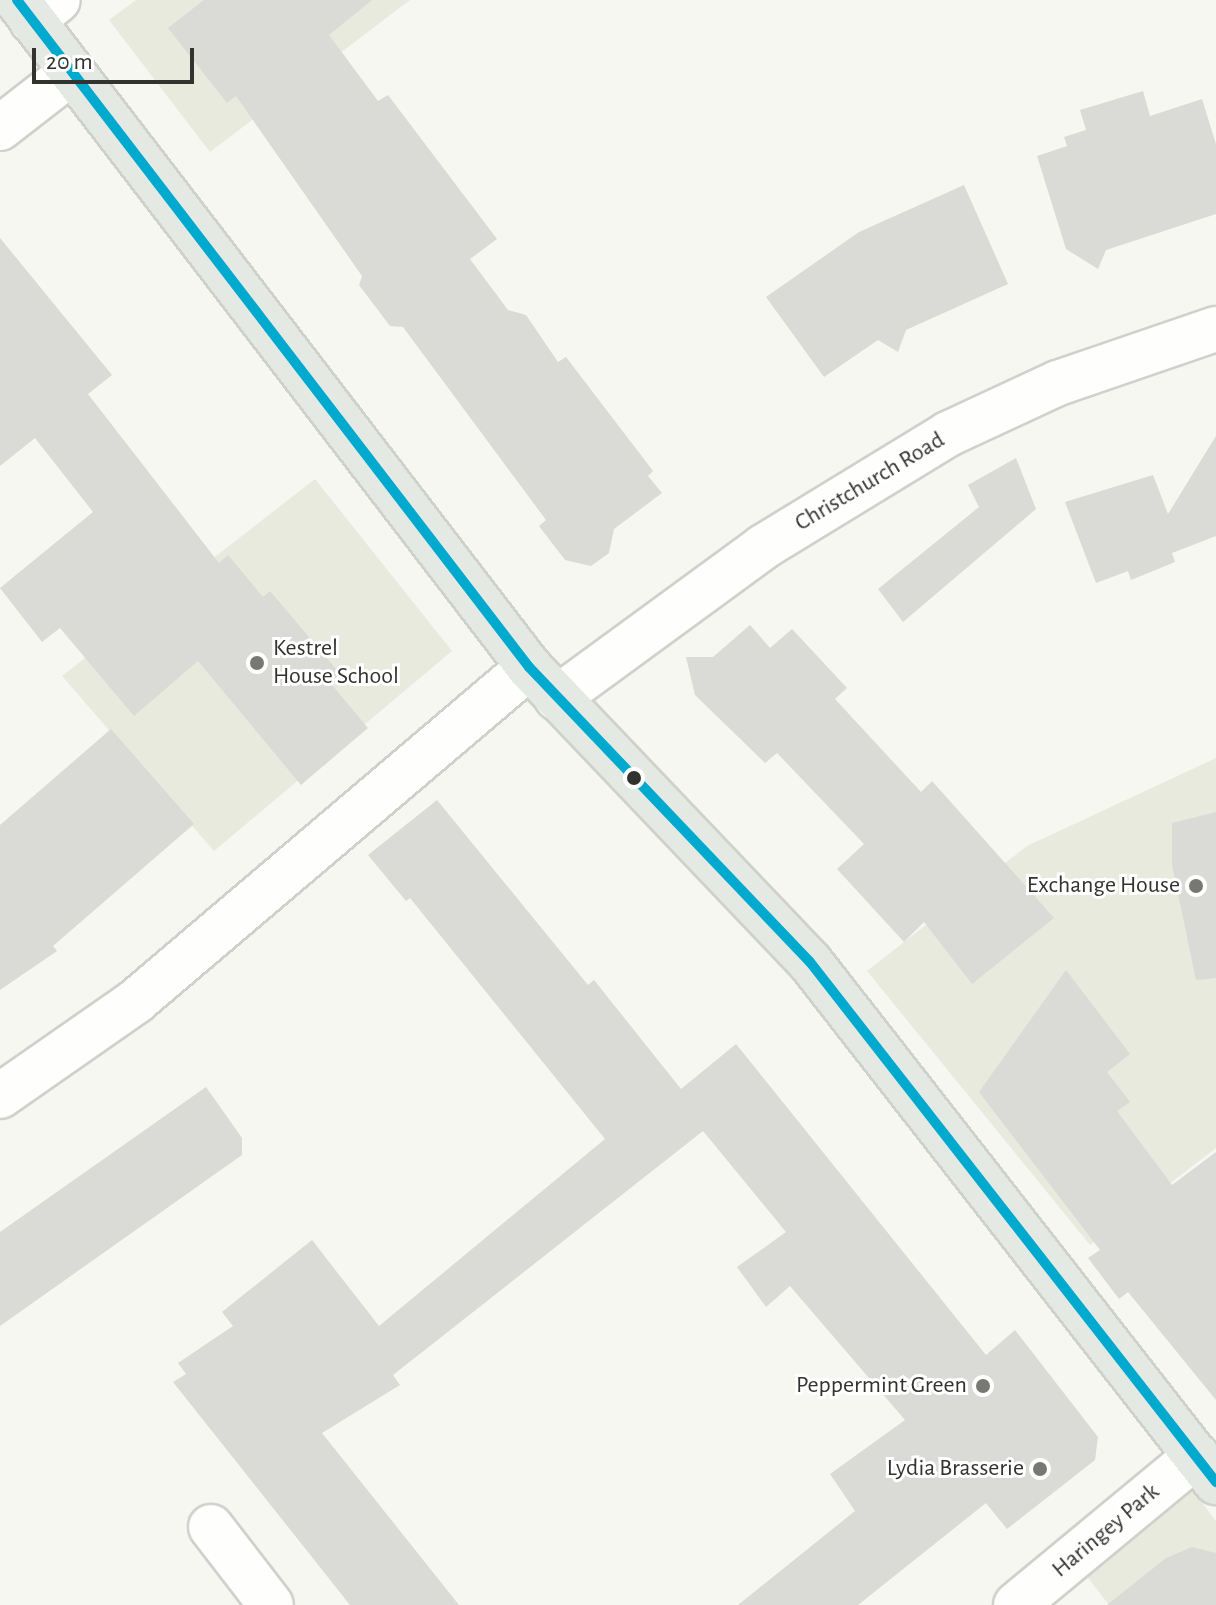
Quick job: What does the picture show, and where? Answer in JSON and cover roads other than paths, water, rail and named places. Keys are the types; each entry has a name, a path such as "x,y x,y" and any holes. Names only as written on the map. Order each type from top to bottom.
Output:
{"main road":[{"path":"36,7 72,72 543,682 810,962 1206,1469"}],"street":[{"path":"0,128 72,72"},
{"name":"Christchurch Road","path":"0,1096 136,1001 543,682 948,434 1058,383 1216,329"},
{"name":"Haringey Park","path":"1016,1605 1206,1469"},
{"path":"211,1527 271,1605"}],"place":[{"name":"Kestrel House School","path":"257,663"},
{"name":"Exchange House","path":"1196,886"},
{"name":"Peppermint Green","path":"983,1386"},
{"name":"Lydia Brasserie","path":"1040,1469"}]}
